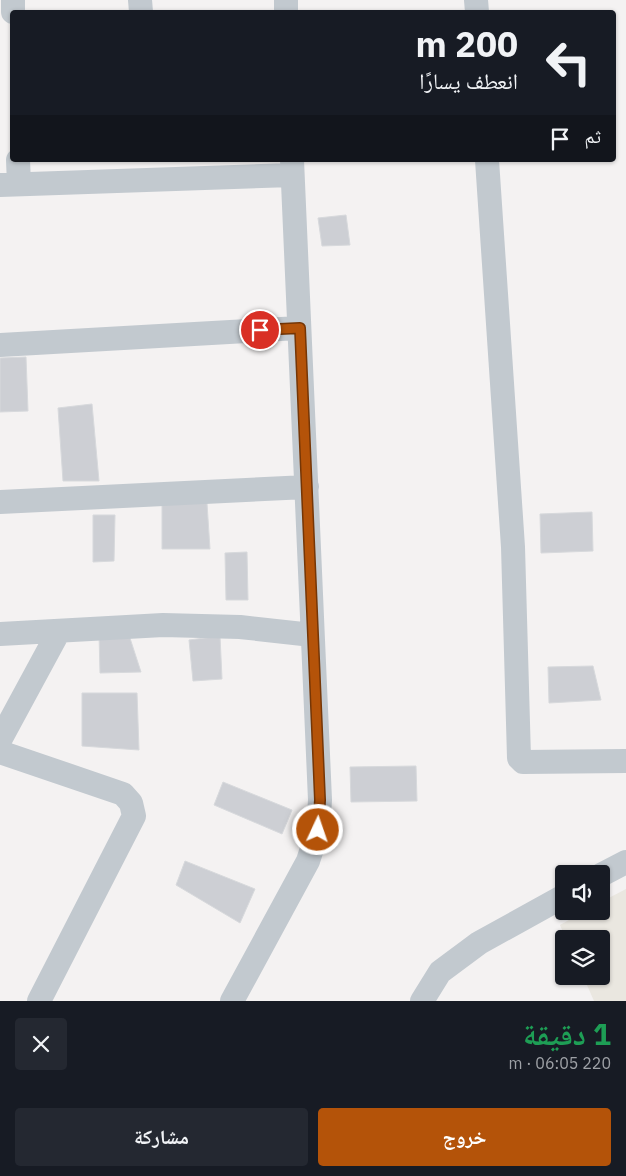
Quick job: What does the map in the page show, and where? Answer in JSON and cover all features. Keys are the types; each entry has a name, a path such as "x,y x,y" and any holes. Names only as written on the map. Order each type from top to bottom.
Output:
{"street":[{"path":"17,162 9,185 153,170 292,168 320,800 318,830 308,861 232,1001"},
{"path":"487,162 513,547 519,758 523,762 626,761"},
{"path":"0,345 300,328"},
{"path":"0,502 307,487"},
{"path":"0,634 163,625 240,627 312,635"},
{"path":"0,740 59,631"},
{"path":"0,752 124,794 131,803 134,816 39,1001"},
{"path":"610,871 626,862"},
{"path":"422,1001 440,972 478,943 555,901"}],"shaded area":[{"path":"626,889 626,1001 594,1001 587,985 610,985 610,930 562,930 560,925 569,920 610,920 610,897"}],"building":[{"path":"346,215 350,245 322,246 318,218"},
{"path":"26,357 28,411 0,412 0,358"},
{"path":"92,404 99,481 63,481 58,408"},
{"path":"162,503 207,503 210,549 162,549"},
{"path":"592,512 593,551 541,553 540,514"},
{"path":"93,515 115,515 114,561 93,562"},
{"path":"247,552 248,600 226,600 225,553"},
{"path":"128,632 141,672 100,673 99,633"},
{"path":"220,636 222,679 193,681 189,640"},
{"path":"593,666 601,700 549,703 548,667"},
{"path":"82,693 137,693 139,750 82,746"},
{"path":"416,766 417,801 351,802 350,767"},
{"path":"223,782 292,810 282,834 214,805"},
{"path":"185,861 255,889 240,923 176,885"}],"route":[{"path":"260,330 300,328 320,800 318,830"}]}
